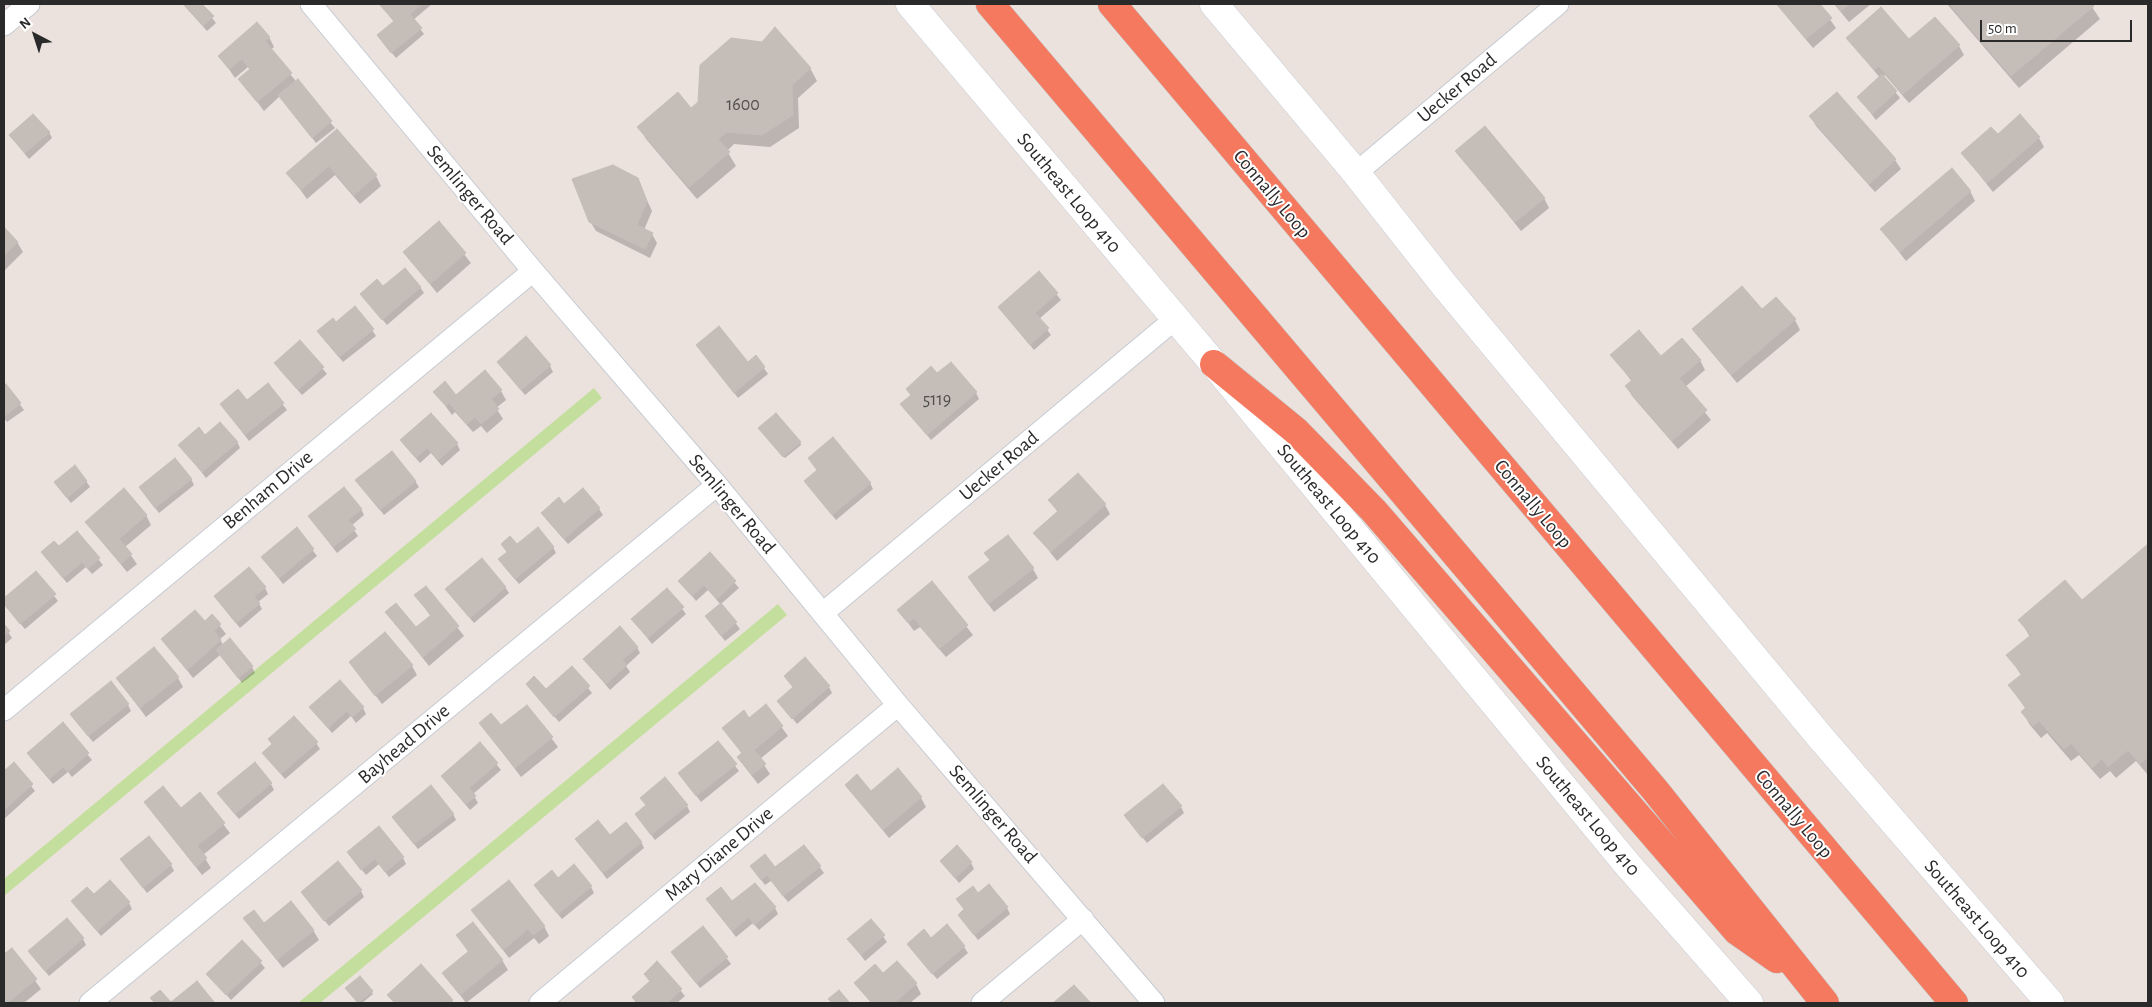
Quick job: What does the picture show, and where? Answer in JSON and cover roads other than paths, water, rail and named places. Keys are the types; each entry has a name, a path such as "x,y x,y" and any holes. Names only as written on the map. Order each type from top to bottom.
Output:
{"highway":[{"path":"990,4 1655,790 1825,1003"},
{"name":"Connally Loop","path":"1112,4 1954,1003"},
{"path":"1214,364 1296,431 1374,511 1736,930 1801,975"}],"main road":[{"name":"Southeast Loop 410","path":"910,4 1214,364 1627,864 1749,1003"},
{"name":"Southeast Loop 410","path":"1214,4 1356,173 1445,286 1821,738 2050,1003"}],"street":[{"path":"4,25 29,4"},
{"name":"Semlinger Road","path":"311,4 533,271 717,485 898,705 1154,1003"},
{"name":"Uecker Road","path":"1356,173 1558,4"},
{"name":"Benham Drive","path":"4,710 533,271"},
{"name":"Uecker Road","path":"823,614 1175,319"},
{"name":"Bayhead Drive","path":"90,1003 717,485"},
{"name":"Mary Diane Drive","path":"540,1003 898,705"},
{"path":"982,1003 1083,919"}]}
